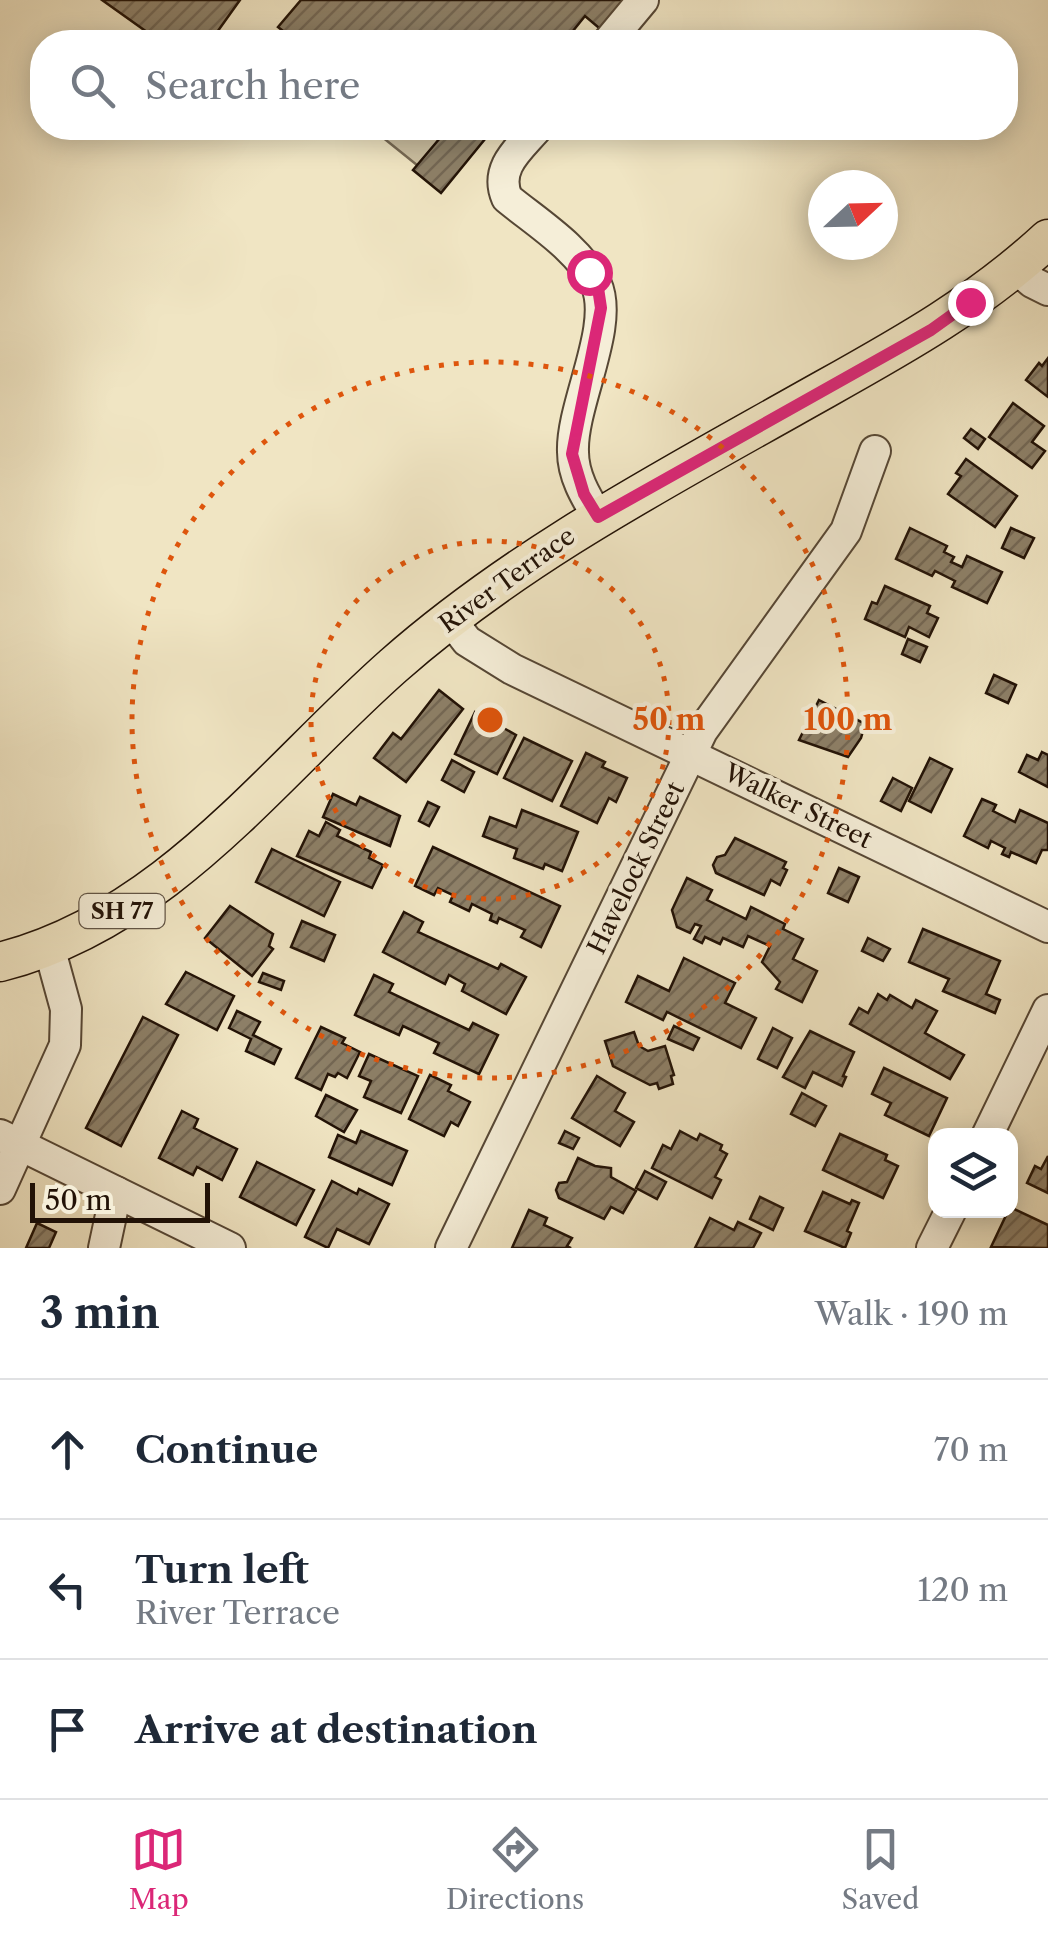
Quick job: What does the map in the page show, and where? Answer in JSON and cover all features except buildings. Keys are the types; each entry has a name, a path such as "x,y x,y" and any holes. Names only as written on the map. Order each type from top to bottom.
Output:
{"main road":[{"name":"River Terrace","path":"0,962 49,947 116,915 195,855 392,666 545,550 931,330 1016,268 1048,238"}],"street":[{"path":"618,30 644,0"},
{"path":"527,140 506,164 502,186 507,198 582,264 598,288 598,325 572,454 584,494 598,517"},
{"path":"1016,268 1048,290"},
{"name":"Havelock Street","path":"451,1248 690,754 706,724 846,530 875,452"},
{"name":"Walker Street","path":"450,619 466,641 490,656 1048,927"},
{"path":"0,1189 11,1140 66,1045 66,1009 49,947"},
{"path":"991,1128 1048,1010"},
{"path":"11,1140 230,1248"},
{"path":"104,1248 116,1192"},
{"path":"932,1248 946,1218"}],"shaded area":[{"path":"386,140 481,140 443,186"}],"route":[{"path":"589,272 598,288 601,308 572,454 584,494 598,517 931,330 970,302"}]}
